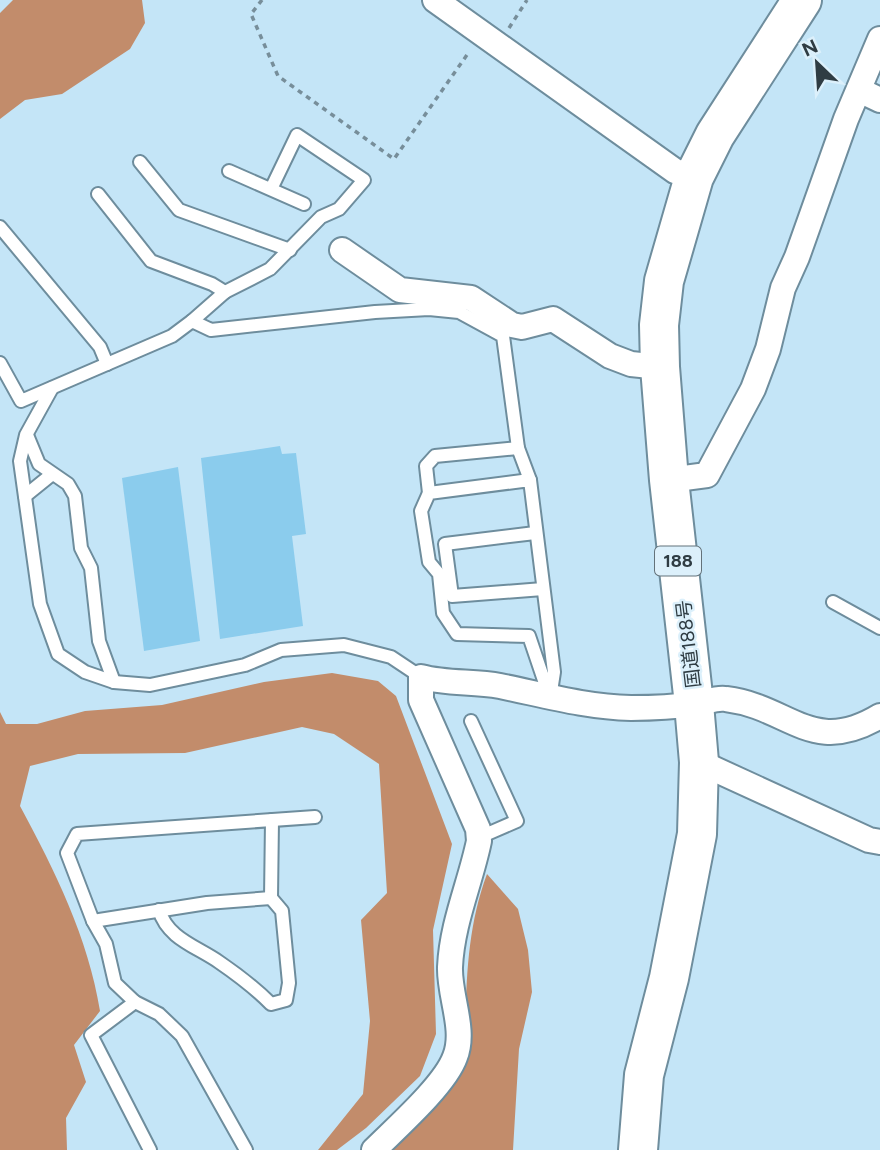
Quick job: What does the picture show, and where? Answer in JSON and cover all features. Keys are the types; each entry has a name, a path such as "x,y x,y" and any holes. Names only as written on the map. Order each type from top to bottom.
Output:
{"highway":[{"name":"国道188号","path":"638,1150 645,1075 669,978 697,834 699,762 695,704 669,480 660,367 659,325 664,281 694,177 715,135 802,0"}],"street":[{"path":"435,0 675,171 694,177"},
{"path":"669,480 707,475 753,389 768,349 783,288 797,257 846,118 870,95 880,39"},
{"path":"342,250 400,290 471,298 512,325 522,327 553,319 610,356 631,364 660,367"},
{"path":"374,1150 444,1076 456,1057 459,1034 453,1003 451,958 454,926 475,856 478,829 421,700 421,677 498,686 550,698 632,708 695,704 723,698 754,705 812,731 836,734 862,727 880,716"},
{"path":"699,762 869,840 880,842"}],"lane":[{"path":"0,363 21,401 172,336 225,292 270,269 321,217 339,209 363,180 297,135 272,187"},
{"path":"140,162 180,210 290,250"},
{"path":"229,171 272,187 304,204"},
{"path":"98,194 151,261 212,284 225,292"},
{"path":"0,228 100,347 107,364"},
{"path":"192,321 211,330 374,312 459,312 503,336 519,448 530,480 554,672 550,698"},
{"path":"52,388 26,435 20,461 40,604 58,654 85,673 114,682 150,685 245,664 281,650 344,645 391,657 421,677"},
{"path":"26,435 39,464 51,475 68,484 75,496 81,548 91,568 99,641 114,682"},
{"path":"519,448 435,456 426,466 429,493 421,511 429,562 439,573 443,613 457,634 529,636 550,698"},
{"path":"25,496 51,475"},
{"path":"429,493 530,480"},
{"path":"535,533 444,544 452,596 543,589"},
{"path":"832,602 880,628"},
{"path":"471,720 517,821 487,834 478,829"},
{"path":"246,1150 182,1037 159,1014 135,1002 115,983 106,944 93,920 67,853 77,834 314,817"},
{"path":"159,910 163,923 179,939 217,960 271,1004 286,1000 289,984 282,911 271,898 272,820"},
{"path":"93,920 271,898"},
{"path":"135,1002 91,1035 150,1150"}],"path":[{"path":"262,0 251,15 278,76 394,159 425,111 527,0"}],"shaded area":[{"path":"13,0 142,0 145,23 130,49 62,94 25,100 0,119 0,13"},
{"path":"332,673 378,681 396,696 452,844 433,930 436,1034 420,1076 366,1128 337,1150 318,1150 363,1094 370,1021 361,920 387,893 379,764 334,734 302,727 185,753 78,754 30,766 20,806 69,905 95,984 100,1011 74,1045 86,1082 66,1118 67,1150 0,1150 0,712 6,724 37,724 85,711 162,705 264,682"},
{"path":"487,874 518,909 528,950 532,992 519,1049 513,1150 372,1150 465,1056 471,941 474,919"}],"building":[{"path":"280,446 282,454 296,453 306,534 292,536 303,626 220,639 201,458"},
{"path":"178,467 200,641 144,651 122,478"}]}
